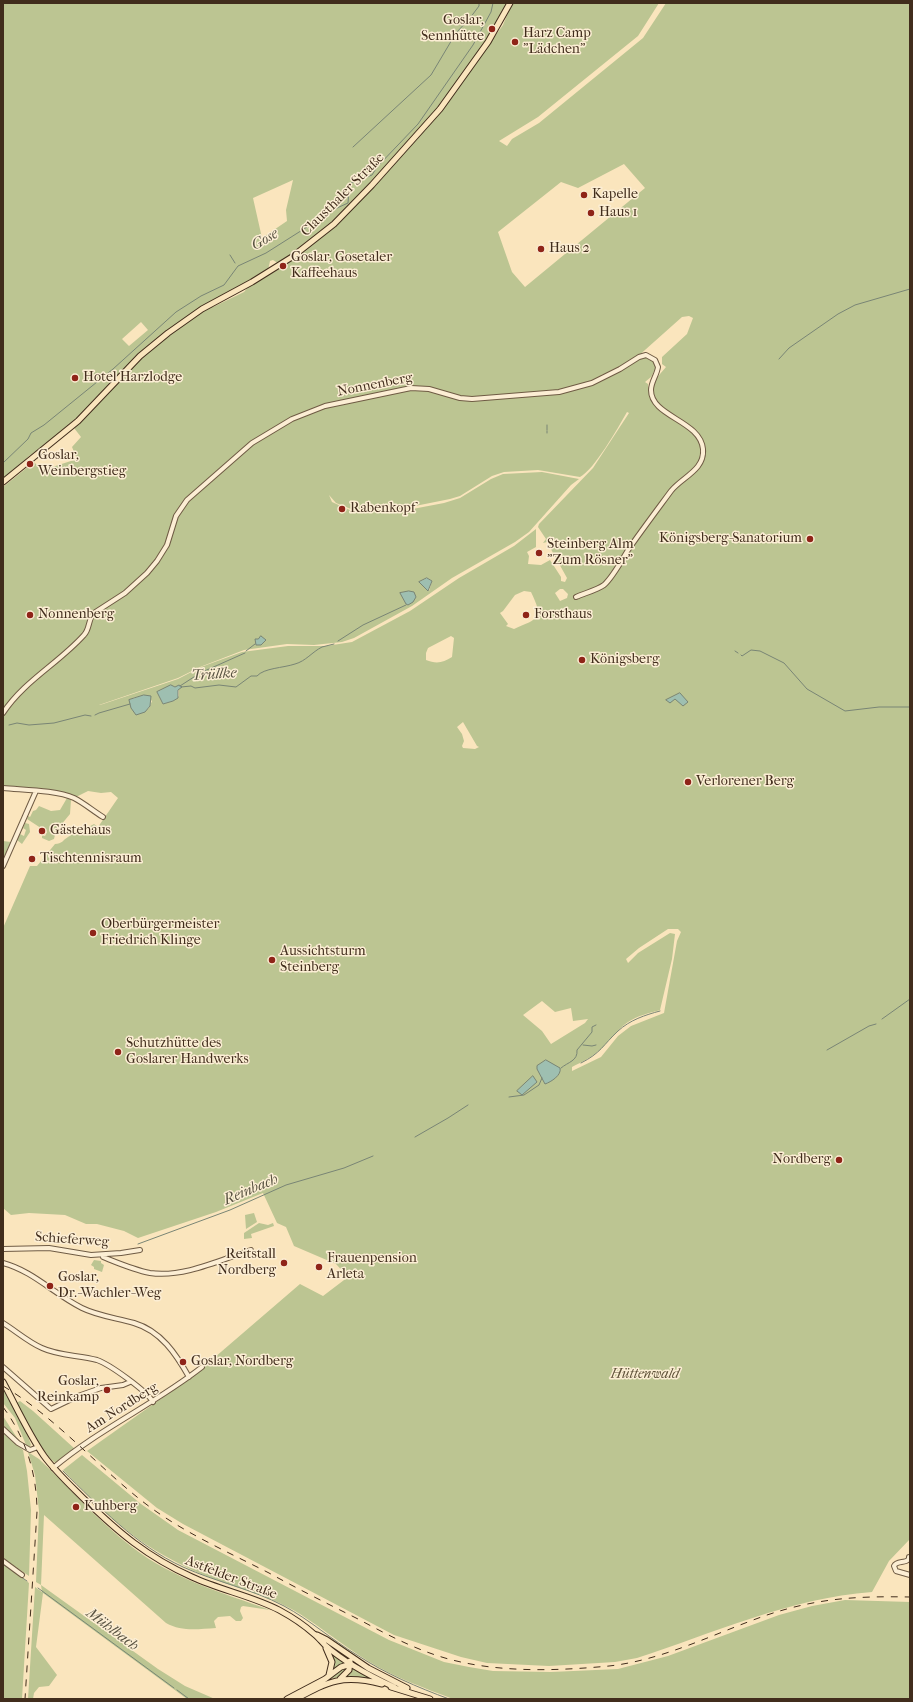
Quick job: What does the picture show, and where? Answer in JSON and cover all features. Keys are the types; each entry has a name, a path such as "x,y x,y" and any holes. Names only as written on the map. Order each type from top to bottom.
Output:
{"main road":[{"name":"Clausthaler Straße","path":"3,482 73,425 140,356 168,333 202,309 252,282 292,257 334,224 372,185 440,109 488,42 510,3"},
{"name":"Astfelder Straße","path":"3,1382 38,1447 54,1468 111,1525 139,1548 167,1565 193,1578 273,1607 293,1618 315,1634"},
{"path":"315,1634 325,1645 350,1664 394,1687"},
{"path":"315,1634 327,1640 368,1668 431,1699"},
{"path":"325,1645 332,1660 329,1675"},
{"path":"339,1680 347,1673 350,1664 347,1654"},
{"path":"287,1699 341,1667 350,1664 358,1664 368,1668"},
{"path":"296,1699 322,1685 339,1680 362,1680 394,1687 431,1699"}],"street":[{"name":"Nonnenberg","path":"3,713 11,701 22,690 84,635 91,616 94,613 125,593 146,573 163,552 176,516 187,500 252,443 292,419 325,406 411,388 429,389 460,398 472,399 559,392 592,383 620,369 639,357 646,355 655,360 658,366 651,389 653,399 664,410 687,426 698,437 703,449 701,462 690,475 672,490 647,523 605,584 576,597"},
{"path":"3,788 36,791 72,798 102,817"},
{"path":"3,866 36,791"},
{"name":"Schieferweg","path":"3,1248 49,1248 80,1254 103,1255 140,1250"},
{"path":"103,1255 103,1257 132,1268 150,1273 159,1273 176,1272 200,1267 251,1250"},
{"path":"3,1263 26,1271 82,1308 96,1314 136,1324 149,1330 164,1340 173,1351 189,1377"},
{"path":"3,1323 42,1348 58,1353 96,1360 107,1364 144,1391 153,1402"},
{"path":"3,1367 51,1409 78,1396 101,1388 123,1385 130,1382"},
{"name":"Am Nordberg","path":"54,1468 83,1446 153,1402 202,1367"},
{"path":"3,1429 18,1443 30,1450 38,1447"},
{"path":"909,1557 907,1561 897,1563 894,1566 896,1571 910,1575"},
{"path":"3,1561 22,1575"}],"green space":[{"path":"3,3 507,3 489,37 439,108 371,184 333,222 317,237 279,264 273,260 270,261 268,270 202,307 167,331 77,419 29,456 3,480","holes":["293,180 286,210 287,221 262,238 253,198","141,322 148,330 129,346 122,339"]},
{"name":"Hüttenwald","path":"512,3 659,3 638,36 538,117 499,141 507,146 512,139 539,123 643,38 666,3 910,3 910,1539 889,1561 872,1592 812,1601 782,1609 637,1658 615,1662 549,1666 487,1663 461,1657 394,1635 183,1524 157,1508 87,1451 193,1376 300,1284 323,1296 348,1277 336,1264 294,1246 286,1227 277,1223 263,1193 216,1212 138,1238 124,1231 97,1224 86,1224 65,1215 29,1213 11,1215 3,1208 3,928 30,866 37,866 55,844 61,843 71,835 94,824 98,827 118,798 111,792 101,793 88,791 74,798 42,790 3,786 3,487 34,462 40,471 77,459 72,447 81,437 74,428 157,343 210,307 213,307 244,292 250,285 285,266 319,239 374,186 429,125 503,25","holes":["624,164 645,188 525,287 512,272 498,232 561,182 578,188","689,316 693,318 687,334 662,357 662,364 666,367 648,388 648,384 645,382 651,377 656,368 653,361 645,357 604,378 601,375 609,373 636,358 682,317","627,412 629,413 593,468 539,524 538,527 546,539 543,543 547,542 567,578 565,582 561,581 561,577 550,560 541,565 528,564 529,556 527,552 536,547 536,529 514,546 459,578 410,611 352,642 326,646 288,646 242,652 201,667 178,679 99,705 178,678 200,667 244,650 287,644 314,645 342,642 354,638 412,606 452,578 515,542 529,532 571,485 579,479 542,472 503,474 491,479 460,498 444,503 402,511 352,511 332,502 329,495 336,503 351,509 395,510 460,496 492,476 504,472 538,470 580,477 586,473 599,458","427,578 432,581 429,591 420,582","560,589 563,589 568,594 567,598 560,601 555,593","524,591 531,592 538,613 534,620 514,629 506,626 508,624 500,613 515,595","451,636 454,638 452,657 446,661 439,662 426,660 428,648","173,686 179,689 179,696 173,701 163,704 157,692","147,696 152,701 149,708 145,710 133,698","463,722 479,747 475,749 463,748 462,746 464,741 462,734 457,727","668,929 678,929 681,932 677,941 664,1013 631,1026 618,1036 601,1057 572,1071 572,1067 598,1052 620,1028 628,1022 639,1016 660,1010 672,959 675,934 670,933 638,953 628,963 626,959 639,948","542,1001 555,1012 571,1008 573,1021 588,1019 585,1023 551,1044 542,1031 523,1015"]},
{"path":"67,798 71,800 70,814 56,831 54,839 49,841 42,838 42,835 45,836 47,832 27,819 28,816 30,817 33,811 39,806 51,811 60,810"},
{"path":"25,823 29,824 30,832 22,844 17,840 20,834 24,836 26,830 23,828"},
{"path":"3,841 11,842 4,857 3,857"},
{"path":"254,1213 257,1222 246,1229 245,1215"},
{"path":"259,1223 268,1225 273,1223 274,1226 251,1234 252,1238 244,1239 244,1233"},
{"path":"94,1260 101,1261 104,1265 102,1272 94,1269 91,1265"},
{"path":"3,1389 26,1430 31,1445 29,1447 26,1445 15,1418 3,1403"},
{"path":"20,1401 75,1449 56,1463 52,1460 41,1446 16,1403"},
{"path":"3,1416 19,1441 3,1425"},
{"path":"3,1433 23,1450 27,1471 31,1510 29,1576 3,1558"},
{"path":"28,1452 39,1459 107,1526 148,1558 181,1577 270,1610 243,1606 241,1607 240,1611 243,1618 241,1621 236,1621 230,1616 218,1617 214,1621 216,1628 184,1629 172,1626 166,1623 44,1515 41,1585 36,1582 39,1511 35,1475"},
{"path":"82,1455 141,1504 178,1530 389,1640 444,1662 493,1671 551,1672 618,1669 668,1656 779,1615 812,1606 845,1600 910,1602 910,1699 453,1699 409,1682 378,1667 287,1606 258,1594 200,1574 149,1547 112,1518 63,1470"},
{"path":"3,1564 29,1583 22,1699 3,1699"},
{"path":"41,1585 158,1669 185,1686 215,1699 187,1699 43,1593 36,1647 57,1675 49,1686 39,1687 34,1693 33,1699 28,1699 35,1587 42,1592"},
{"path":"333,1654 345,1663 333,1670"},
{"path":"348,1668 341,1676 326,1680 342,1669"},
{"path":"352,1668 372,1680 356,1678 354,1676 346,1678"}],"shaded area":[{"path":"427,578 432,581 428,591 419,582"},
{"path":"409,591 414,592 416,597 413,602 408,605 400,593"},
{"path":"261,636 266,640 261,645 256,645 255,639 258,639"},
{"path":"171,685 175,687 179,685 182,687 178,690 178,698 163,704 157,692"},
{"path":"680,693 688,702 683,706 675,699 670,703 666,700"},
{"path":"144,695 151,696 150,706 145,712 136,715 131,708 129,700"},
{"path":"546,1060 560,1068 560,1071 556,1078 545,1084 537,1069 537,1066"},
{"path":"533,1076 537,1082 522,1095 517,1091"}],"waterway":[{"path":"353,147 431,75 456,33 470,18 479,6 479,3"},
{"name":"Gose","path":"3,463 28,439 31,433 44,425 113,369 176,312 201,296 224,285 238,266 266,253 307,227 315,218 348,203 351,183 372,175 377,167 418,124 473,45 491,12 493,3"},
{"path":"230,255 235,263"},
{"path":"779,359 789,348 838,314 855,305 910,289"},
{"path":"547,425 547,430"},
{"name":"Trüllke","path":"338,641 363,625 406,605"},
{"path":"246,651 255,644"},
{"name":"Trüllke","path":"181,687 191,686 195,688 219,685 236,687 251,676 257,676 264,671 299,663 322,647 334,644"},
{"path":"741,655 742,656 751,650 760,651 784,663 807,689 845,711 879,707 910,707"},
{"path":"180,686 200,673 245,653"},
{"name":"Trüllke","path":"95,715 130,704"},
{"name":"Trüllke","path":"9,725 17,723 29,725 54,723 85,715 91,716"},
{"path":"882,1019 910,999"},
{"path":"581,1063 598,1052 618,1031 628,1024 643,1016 660,1011"},
{"path":"827,1050 869,1026 876,1024"},
{"name":"Reinbach","path":"561,1068 576,1057 577,1050 592,1032 592,1027 596,1025"},
{"path":"583,1045 596,1045"},
{"name":"Reinbach","path":"509,1097 524,1095 539,1085 542,1078"},
{"name":"Reinbach","path":"415,1137 468,1105"},
{"name":"Reinbach","path":"138,1244 230,1210 286,1185 344,1168 373,1156"},
{"path":"63,1471 119,1524 149,1548 183,1567 272,1600 284,1606 303,1617 368,1662 413,1685 449,1699"},
{"name":"Mühlbach","path":"3,1564 14,1572"},
{"name":"Mühlbach","path":"21,1577 27,1581"},
{"name":"Mühlbach","path":"38,1588 174,1688"},
{"name":"Mühlbach","path":"177,1690 189,1699"}],"railway":[{"path":"3,1386 40,1412 125,1487 172,1522 400,1641 445,1658 465,1663 527,1670 609,1666 650,1658 689,1645 767,1615 803,1605 838,1599 910,1597"},
{"path":"3,1407 24,1444 29,1457 35,1484 37,1512 25,1699"}],"place":[{"name":"Goslar, Sennhütte","path":"492,29"},
{"name":"Harz Camp \"Lädchen\"","path":"515,42"},
{"name":"Kapelle","path":"584,195"},
{"name":"Haus 1","path":"591,213"},
{"name":"Haus 2","path":"541,249"},
{"name":"Goslar, Gosetaler Kaffeehaus","path":"283,266"},
{"name":"Hotel Harzlodge","path":"75,378"},
{"name":"Goslar, Weinbergstieg","path":"30,464"},
{"name":"Rabenkopf","path":"342,509"},
{"name":"Königsberg-Sanatorium","path":"810,539"},
{"name":"Steinberg Alm \"Zum Rösner\"","path":"539,553"},
{"name":"Nonnenberg","path":"30,615"},
{"name":"Forsthaus","path":"526,615"},
{"name":"Königsberg","path":"582,660"},
{"name":"Verlorener Berg","path":"688,782"},
{"name":"Gästehaus","path":"42,831"},
{"name":"Tischtennisraum","path":"32,859"},
{"name":"Oberbürgermeister Friedrich Klinge","path":"93,933"},
{"name":"Aussichtsturm Steinberg","path":"272,960"},
{"name":"Schutzhütte des Goslarer Handwerks","path":"118,1052"},
{"name":"Nordberg","path":"839,1160"},
{"name":"Reitstall Nordberg","path":"284,1263"},
{"name":"Frauenpension Arleta","path":"319,1267"},
{"name":"Goslar, Dr.-Wachler-Weg","path":"50,1286"},
{"name":"Goslar, Nordberg","path":"183,1362"},
{"name":"Goslar, Reinkamp","path":"107,1390"},
{"name":"Kuhberg","path":"76,1507"}]}
